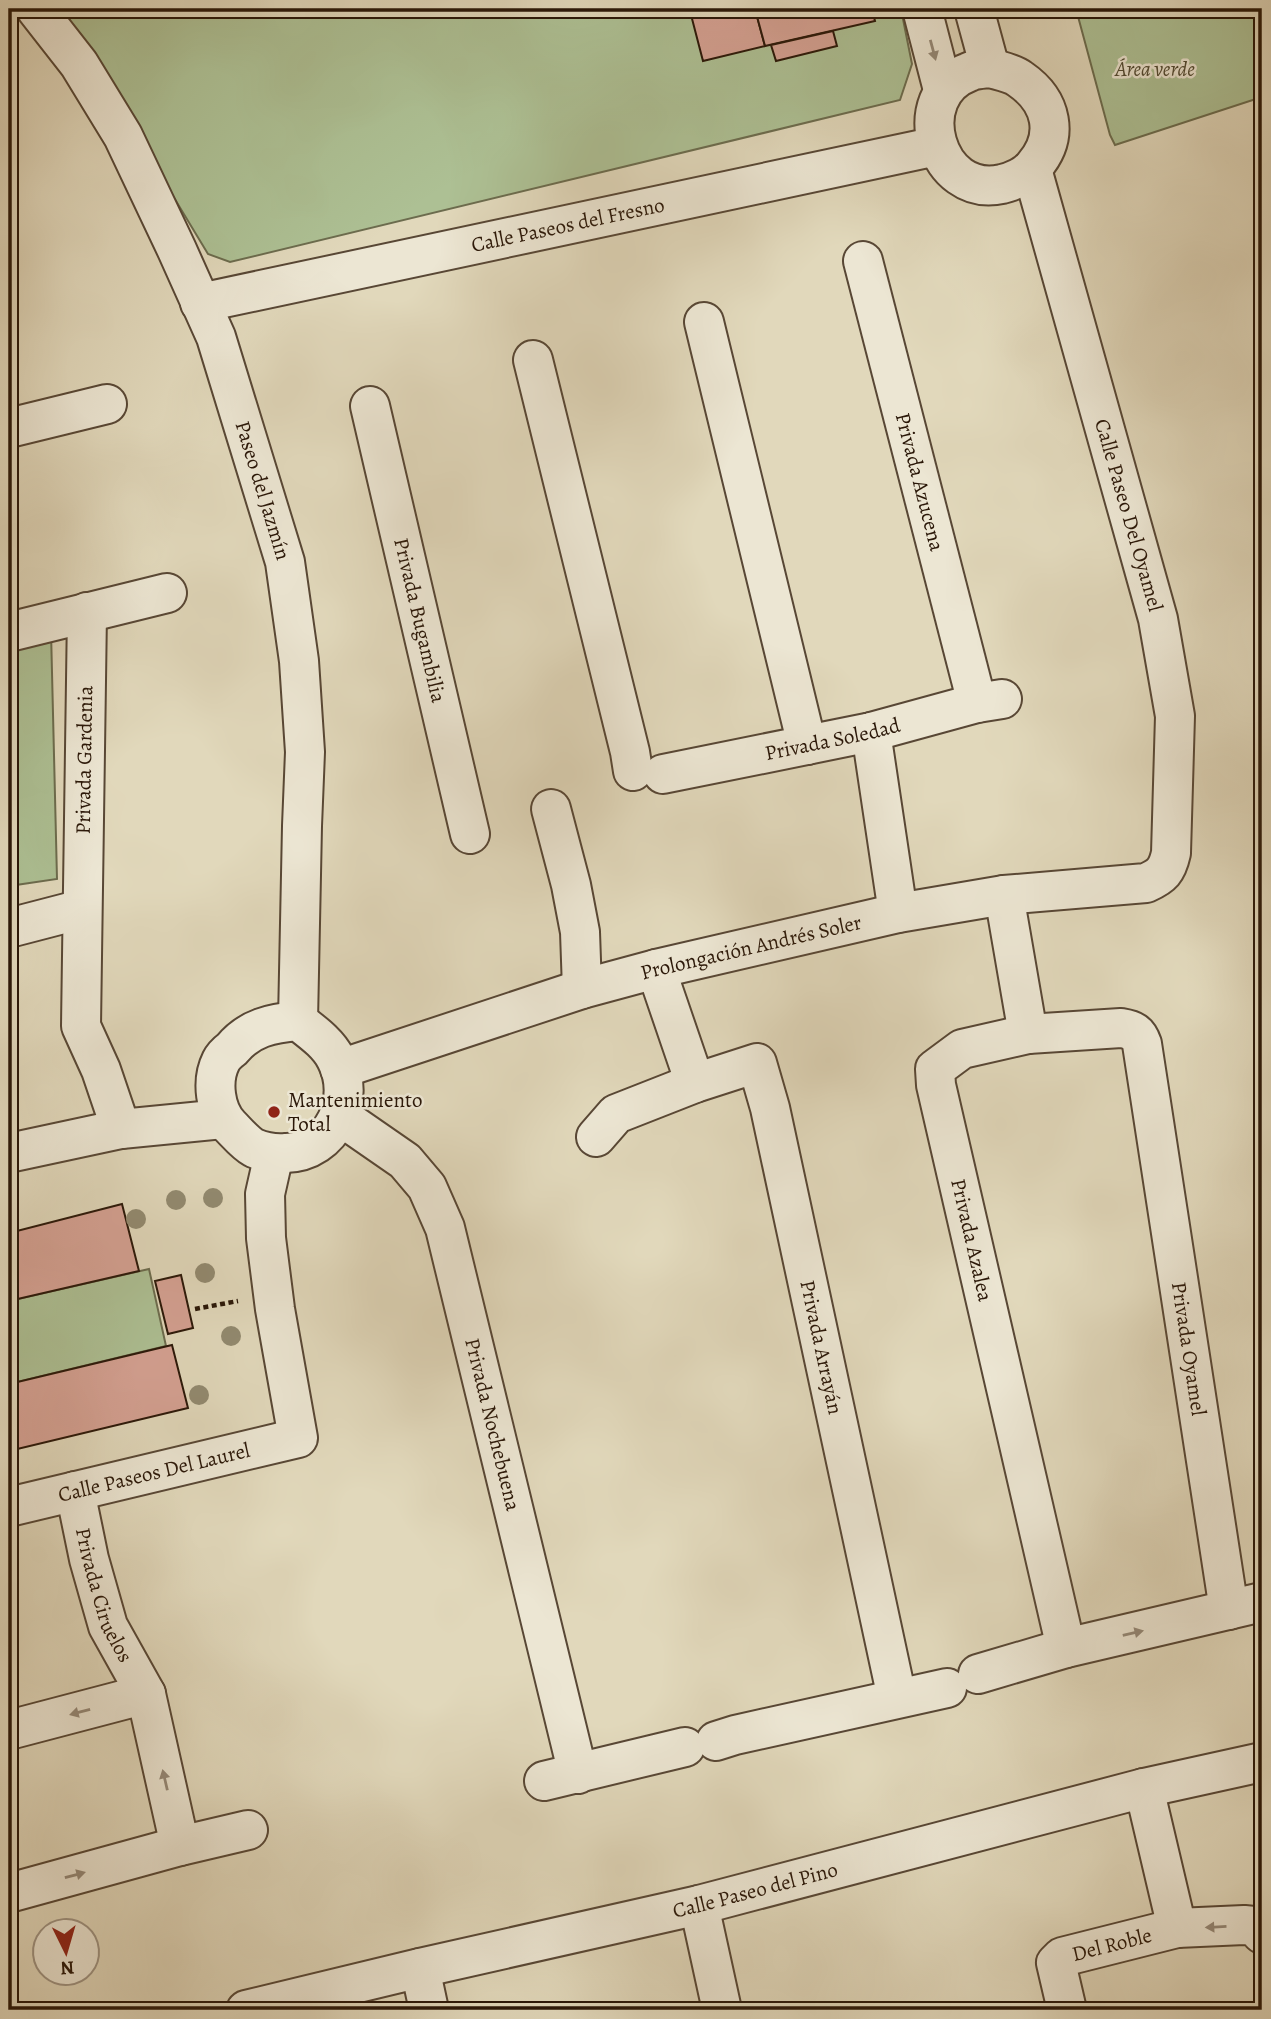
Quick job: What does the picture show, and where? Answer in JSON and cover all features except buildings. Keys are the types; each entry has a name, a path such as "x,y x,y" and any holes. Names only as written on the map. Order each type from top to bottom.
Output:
{"street":[{"name":"Paseo del Jazmín","path":"36,9 79,64 123,135 200,303 224,362 285,562 299,661 305,752 298,1021"},
{"path":"922,9 943,90"},
{"path":"974,9 990,68"},
{"path":"990,68 1019,78 1035,91 1044,103 1049,120 1049,138 1043,155 1032,169 1016,180 998,185 978,184 960,176 946,163 936,146 934,128 943,90 970,71 990,68"},
{"name":"Calle Paseos del Fresno","path":"200,303 936,146"},
{"name":"Calle Paseo Del Oyamel","path":"1032,169 1165,651 1175,716 1171,853 1168,869"},
{"name":"Privada Azucena","path":"863,261 990,701"},
{"path":"705,322 807,746"},
{"name":"Privada Soledad","path":"533,360 630,752 648,772 807,746 990,701"},
{"path":"13,418 107,404"},
{"name":"Privada Bugambilia","path":"370,406 470,834"},
{"path":"9,632 167,593"},
{"name":"Privada Gardenia","path":"87,612 81,1026 101,1070 121,1129"},
{"path":"872,732 898,913"},
{"path":"551,809 580,932 582,989"},
{"name":"Prolongación Andrés Soler","path":"340,1069 582,989 656,969 898,913 1004,895 1146,883 1160,877 1168,869"},
{"path":"1004,895 1028,1034"},
{"path":"9,928 82,909"},
{"path":"656,969 695,1083"},
{"path":"298,1021 336,1057 340,1069 344,1096 340,1116 329,1133 314,1146 296,1153 274,1154 254,1147 223,1119 216,1099 221,1061 249,1032 277,1023 298,1021"},
{"name":"Privada Oyamel","path":"1028,1034 1121,1028 1132,1030 1139,1035 1245,1606 1066,1648"},
{"name":"Privada Azalea","path":"1028,1034 962,1049 935,1069 936,1085 1066,1648"},
{"name":"Privada Arrayán","path":"597,1137 616,1114 695,1083 757,1063 776,1135 897,1698"},
{"name":"Privada Nochebuena","path":"340,1116 405,1161 427,1187 444,1228 561,1777 897,1698"},
{"path":"9,1153 121,1129 223,1119"},
{"name":"Calle Paseos Del Laurel","path":"9,1507 298,1438 275,1309 266,1238 265,1194 274,1154"},
{"name":"Privada Ciruelos","path":"75,1491 89,1559 108,1626 146,1694 180,1846"},
{"path":"897,1698 962,1681 1066,1648"},
{"path":"9,1730 146,1694"},
{"name":"Calle Paseo del Pino","path":"246,2010 699,1905 1144,1788 1262,1762"},
{"name":"Del Roble","path":"1144,1788 1177,1928"},
{"path":"9,1893 248,1830"},
{"path":"699,1905 722,2010"},
{"name":"Del Roble","path":"1067,2010 1056,1963 1062,1956 1177,1928 1244,1925 1254,1926 1262,1934"},
{"path":"420,1968 429,2010"}],"green space":[{"path":"60,9 901,9 912,64 900,100 230,262 208,254"},
{"name":"Área verde","path":"1076,9 1262,9 1262,97 1115,145"},
{"path":"51,631 57,879 9,886 9,643"},
{"path":"149,1269 166,1346 9,1384 9,1301"}],"place":[{"name":"Mantenimiento Total","path":"274,1112"}]}
